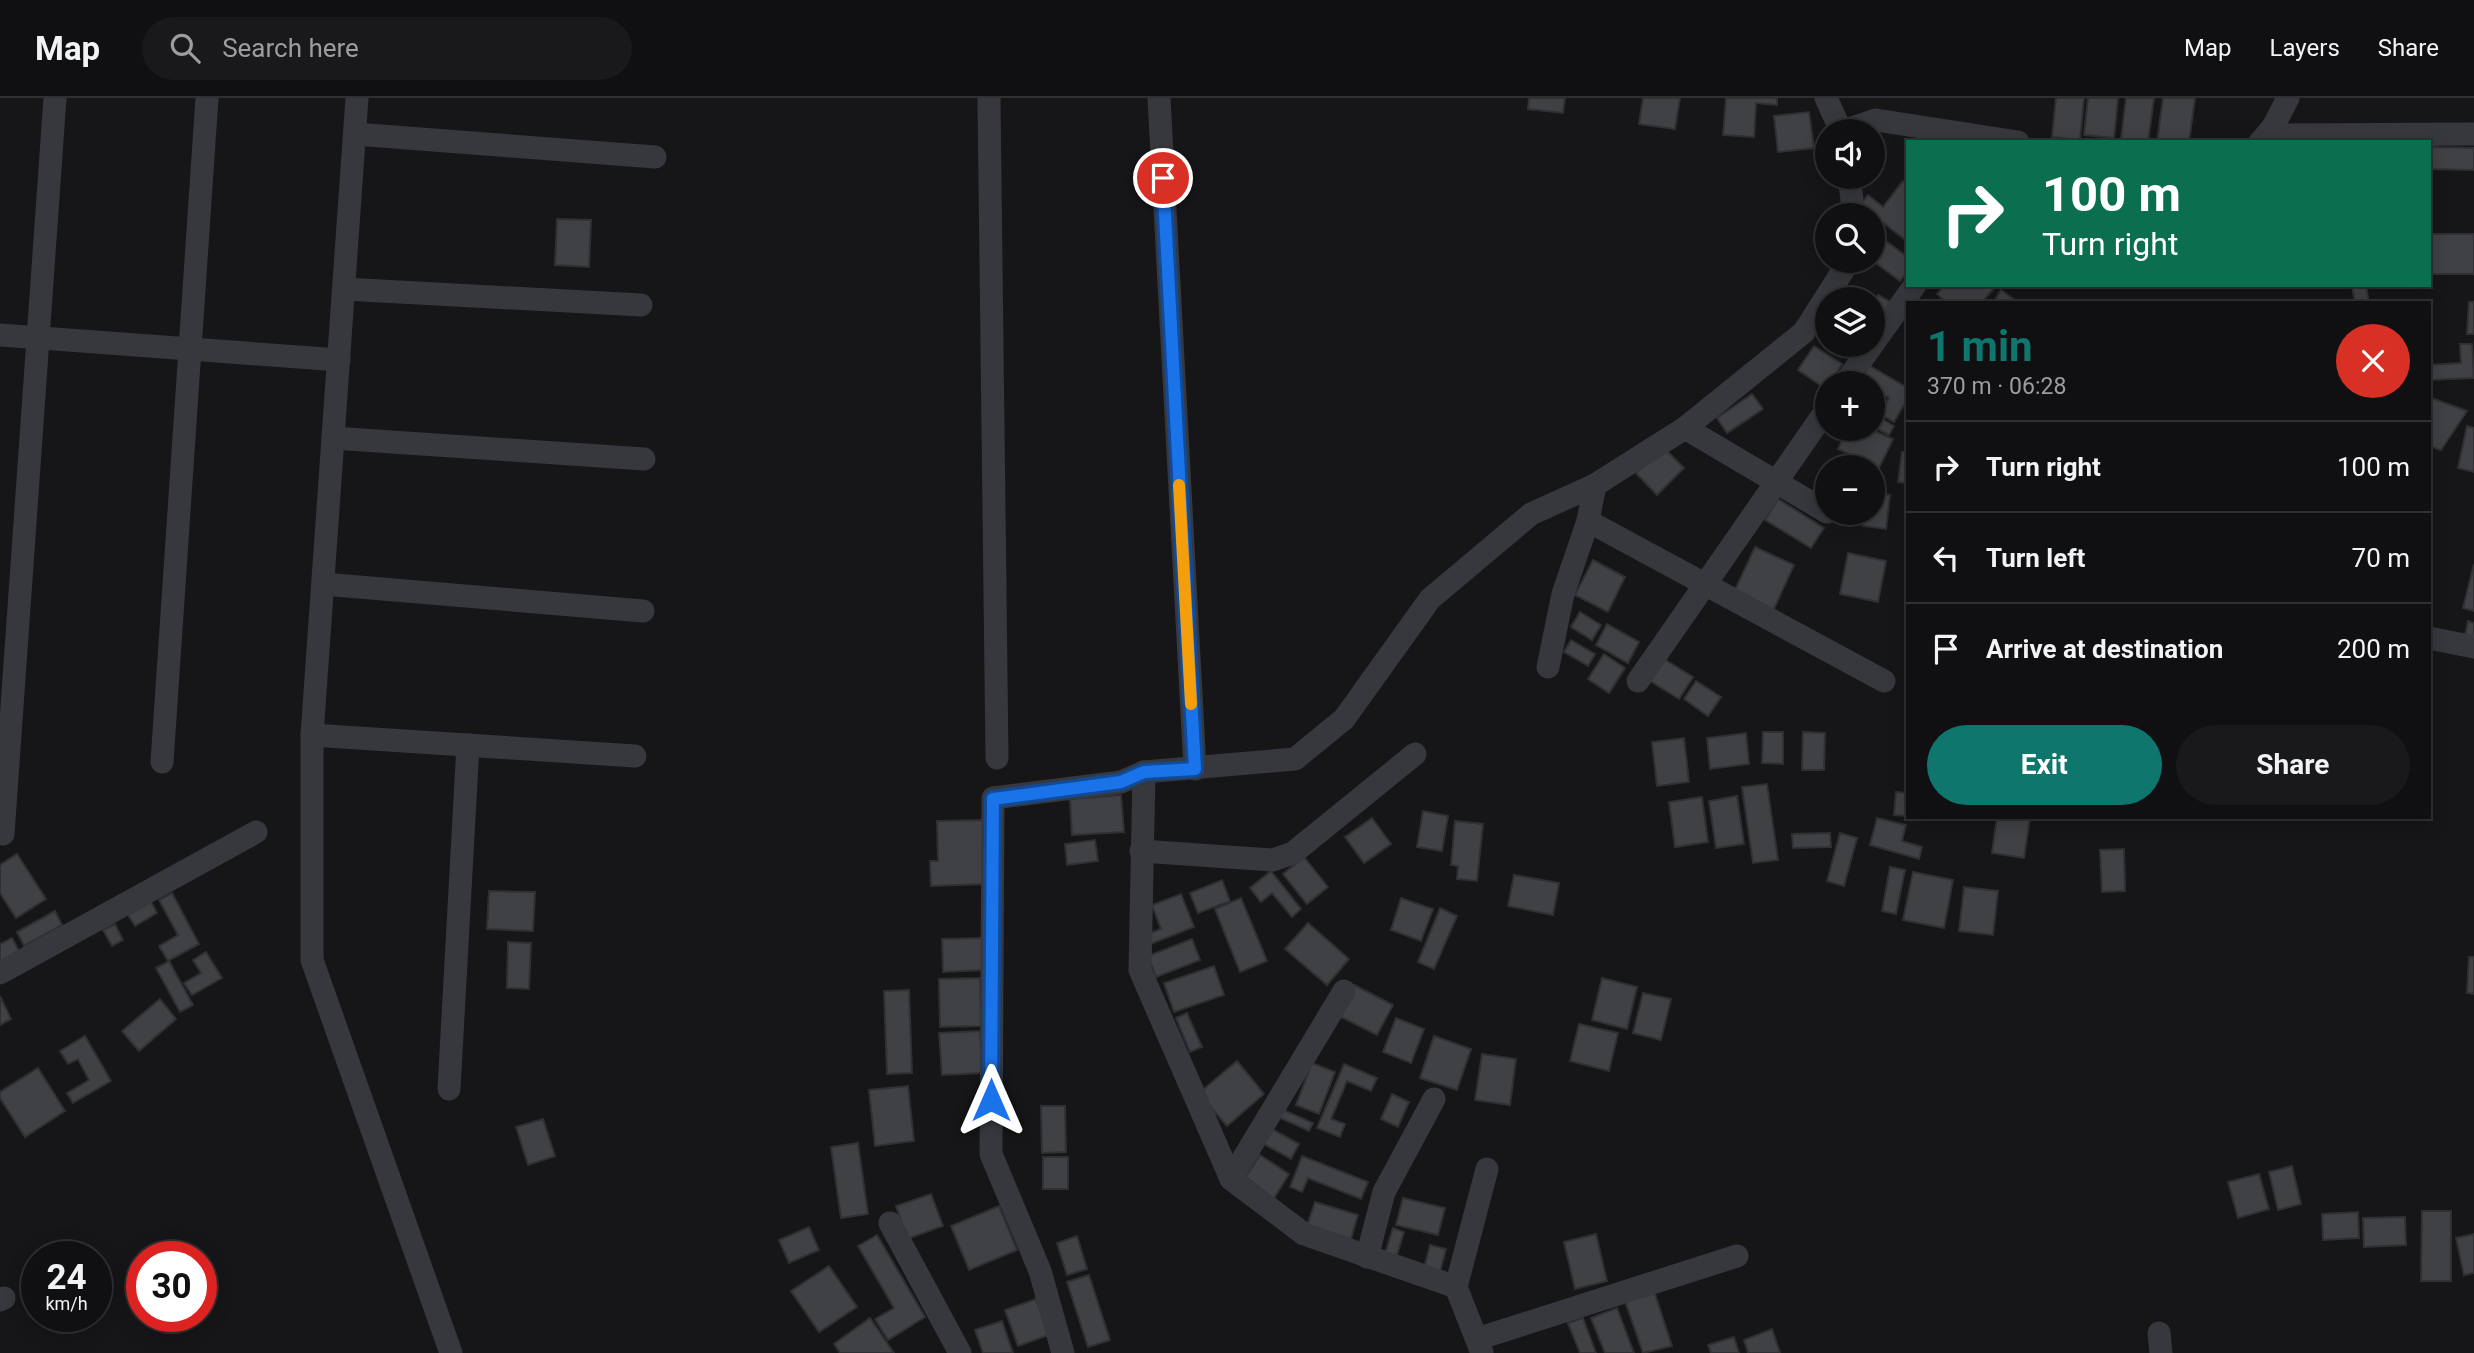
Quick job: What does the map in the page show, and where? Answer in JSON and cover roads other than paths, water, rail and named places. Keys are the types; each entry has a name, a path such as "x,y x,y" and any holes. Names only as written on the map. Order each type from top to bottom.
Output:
{"street":[{"path":"3,834 55,98"},
{"path":"162,762 207,98"},
{"path":"357,98 312,735 312,960 451,1353"},
{"path":"989,98 997,758"},
{"path":"1159,98 1195,769"},
{"path":"1826,98 1836,119"},
{"path":"2266,135 2288,98"},
{"path":"1885,121 2005,140"},
{"path":"355,134 655,157"},
{"path":"2266,135 2474,134"},
{"path":"1063,1353 1040,1271 991,1154 993,799 1121,782 1144,772 1295,760 1344,719 1430,599 1531,514 1595,485 1685,428 1804,332 1841,273"},
{"path":"1854,371 1914,287"},
{"path":"344,289 642,305"},
{"path":"0,335 339,360"},
{"path":"1638,681 1815,426"},
{"path":"1685,428 1815,505"},
{"path":"333,438 644,459"},
{"path":"1548,667 1563,594 1588,521 1595,485"},
{"path":"1588,521 1884,681"},
{"path":"323,584 643,611"},
{"path":"2431,638 2474,648"},
{"path":"312,735 635,756"},
{"path":"449,1089 468,745"},
{"path":"1141,851 1273,860 1293,853 1415,754"},
{"path":"1144,772 1140,970 1231,1179 1304,1234 1456,1287"},
{"path":"0,973 256,832"},
{"path":"1231,1179 1344,991"},
{"path":"1367,1257 1384,1192 1434,1099"},
{"path":"1487,1169 1456,1287 1480,1346 1737,1256"},
{"path":"890,1223 960,1353"}]}
